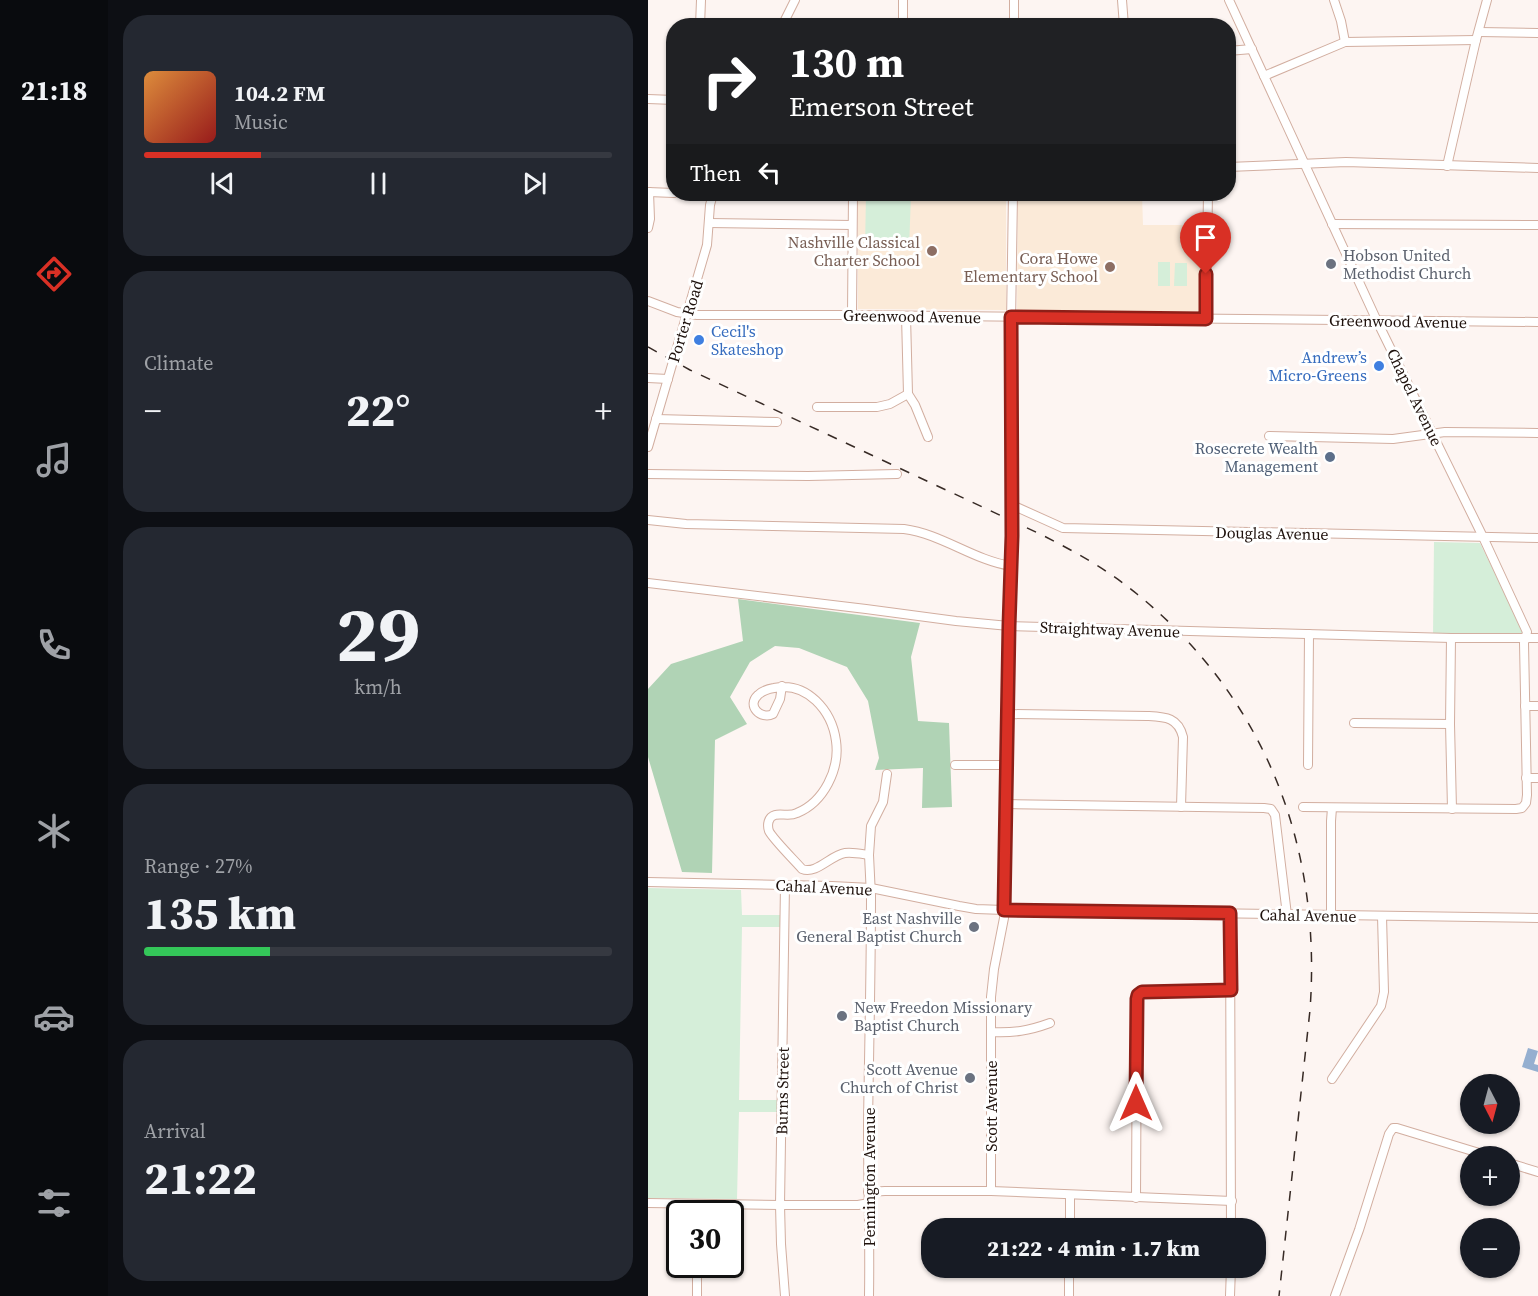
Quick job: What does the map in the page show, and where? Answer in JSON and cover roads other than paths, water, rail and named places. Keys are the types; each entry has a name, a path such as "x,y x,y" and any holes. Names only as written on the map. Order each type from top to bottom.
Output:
{"street":[{"path":"700,18 701,0"},
{"path":"786,18 795,0"},
{"path":"903,0 903,18"},
{"path":"1014,0 1014,18"},
{"path":"1122,0 1123,18"},
{"name":"Chapel Avenue","path":"1229,0 1377,321 1484,537 1527,632 1524,643 1526,803 1522,808 1516,809 1452,809"},
{"path":"1334,0 1345,42"},
{"path":"1447,166 1487,0"},
{"path":"1264,76 1345,42 1538,33"},
{"path":"1236,50 1252,49"},
{"path":"648,99 666,100"},
{"path":"1236,167 1346,162 1538,168"},
{"path":"648,228 650,219 648,192 666,193"},
{"name":"Porter Road","path":"648,447 707,245 712,201"},
{"path":"852,315 853,201"},
{"name":"Scott Avenue","path":"991,1191 991,997 1004,910 1007,804 1012,505 1013,201"},
{"path":"1206,319 1208,201"},
{"path":"709,223 852,225"},
{"path":"1332,224 1538,225"},
{"name":"Greenwood Avenue","path":"648,301 687,314 1538,322"},
{"path":"1356,321 1365,313 1368,301"},
{"path":"906,316 908,394 928,437"},
{"path":"648,378 668,379"},
{"path":"817,407 877,407 890,404 908,394"},
{"path":"656,419 777,422"},
{"path":"1269,436 1394,439 1445,432 1538,433"},
{"path":"648,474 808,476 897,474"},
{"name":"Douglas Avenue","path":"1012,505 1063,528 1538,538"},
{"path":"648,520 686,524 904,529 918,531 996,564 1011,566"},
{"name":"Straightway Avenue","path":"648,583 1009,626 1451,638 1538,638"},
{"path":"1308,765 1309,634"},
{"path":"1303,807 1452,809 1451,638"},
{"path":"782,686 798,688 808,693 824,709 834,729 837,752 835,766 826,788 808,807 797,814 788,816 776,814 771,817 768,822 769,832 802,869 807,871 835,856 846,853 869,855"},
{"path":"1525,706 1538,706"},
{"path":"1008,714 1147,716 1171,719 1177,723 1183,737 1181,807"},
{"path":"1354,723 1450,724"},
{"path":"954,765 1007,765"},
{"name":"Pennington Avenue","path":"869,1296 871,888 869,855 871,826 883,802 886,774"},
{"path":"1526,778 1538,778"},
{"path":"1007,804 1271,809 1275,816 1287,915"},
{"path":"1331,915 1332,808"},
{"name":"Cahal Avenue","path":"648,882 871,888 976,909 1538,918"},
{"name":"Burns Street","path":"785,1296 780,1205 786,885"},
{"path":"1230,913 1231,1218"},
{"path":"1332,1079 1381,1006 1384,992 1382,916"},
{"path":"1136,1198 1138,995 1142,992 1231,990"},
{"path":"991,1032 1010,1033 1032,1030 1050,1023"},
{"path":"1335,1296 1359,1230 1389,1134 1393,1128 1460,1147"},
{"path":"1520,1166 1538,1172"},
{"path":"868,1192 991,1191 1232,1202"},
{"path":"1070,1195 1070,1218"},
{"path":"648,1203 666,1203"},
{"path":"744,1205 858,1205 869,1203"},
{"path":"697,1278 697,1296"},
{"path":"1069,1278 1069,1296"},
{"path":"1230,1296 1231,1278"}],"water":[{"path":"1528,1048 1538,1051 1534,1064 1538,1065 1538,1072 1522,1067"}],"railway":[{"path":"648,347 690,370 1078,554 1137,594 1182,635 1220,680 1251,728 1276,780 1294,834 1306,890 1311,949 1310,1010 1279,1296"}],"place":[{"name":"Nashville Classical Charter School","path":"932,251"},
{"name":"Hobson United Methodist Church","path":"1331,264"},
{"name":"Cora Howe Elementary School","path":"1110,267"},
{"name":"Cecil's Skateshop","path":"699,340"},
{"name":"Andrew’s Micro-Greens","path":"1379,366"},
{"name":"Rosecrete Wealth Management","path":"1330,457"},
{"name":"East Nashville General Baptist Church","path":"974,927"},
{"name":"New Freedon Missionary Baptist Church","path":"842,1016"},
{"name":"Scott Avenue Church of Christ","path":"970,1078"}]}
